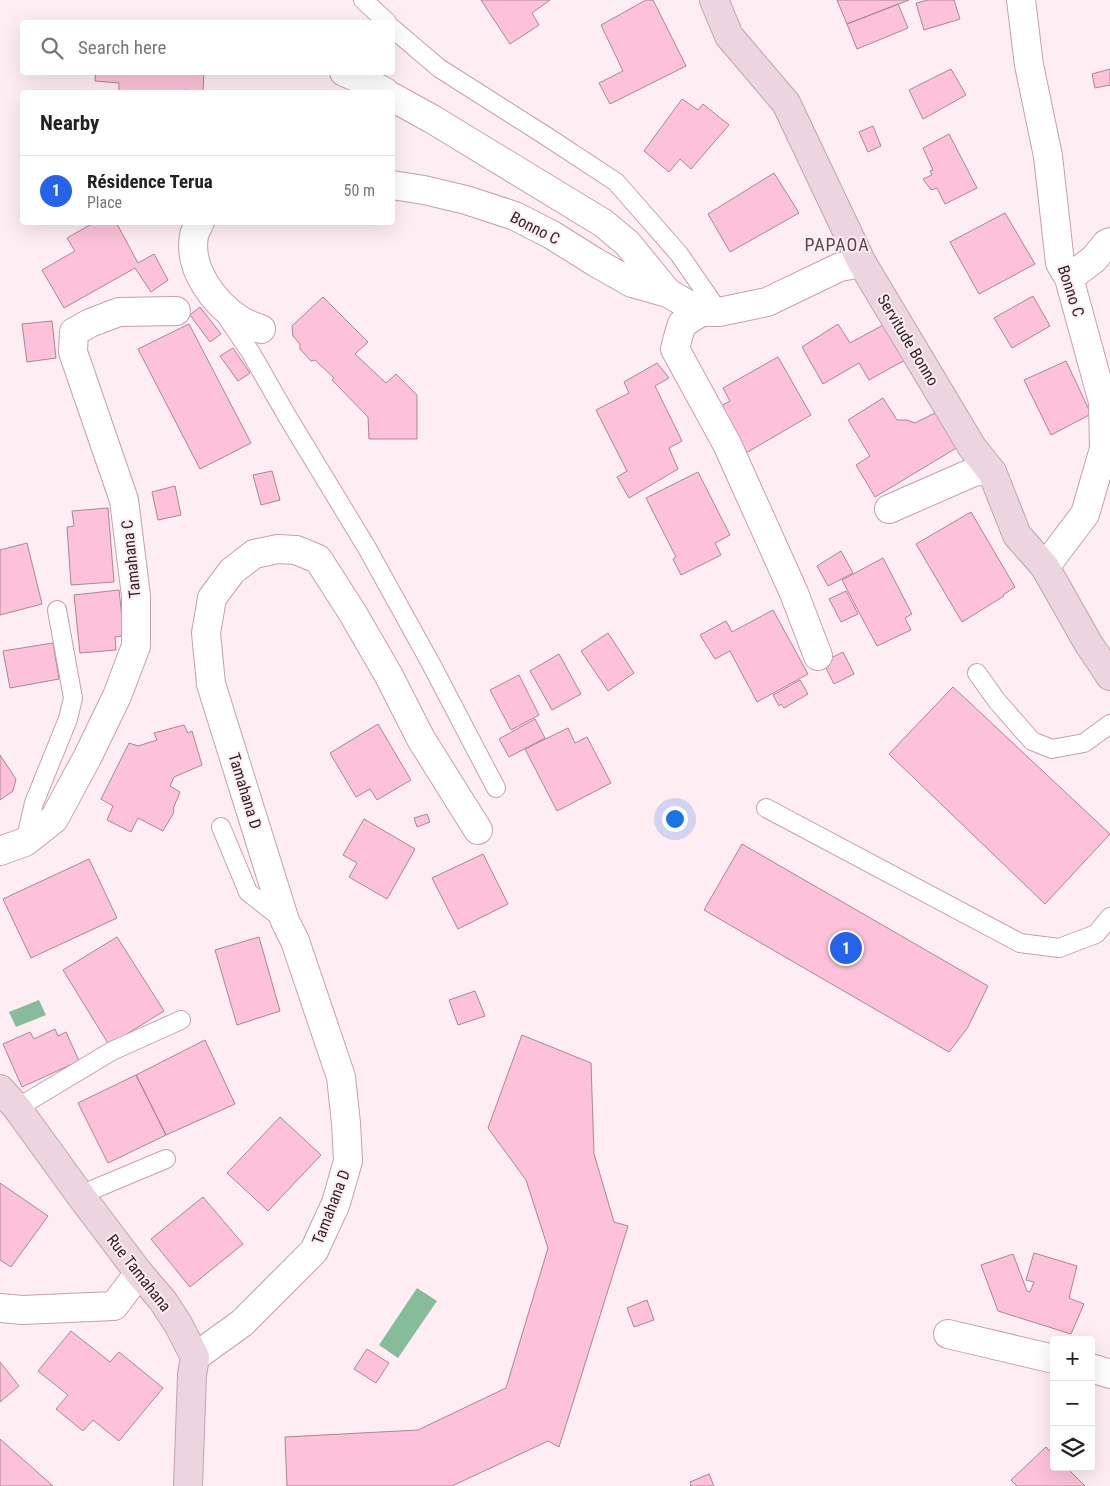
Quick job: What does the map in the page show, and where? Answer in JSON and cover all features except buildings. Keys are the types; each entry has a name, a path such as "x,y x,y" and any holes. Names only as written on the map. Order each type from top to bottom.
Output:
{"street":[{"name":"Servitude Bonno","path":"714,0 729,36 786,103 862,263 972,448 992,472 1017,535 1045,567 1088,643 1110,676"},
{"name":"Bonno C","path":"1020,6 1029,65 1048,156 1060,264 1069,278 1103,402 1104,449 1085,514 1045,567"},
{"path":"353,75 380,90"},
{"path":"395,99 432,119 603,223 627,243 668,293 710,312"},
{"name":"Bonno C","path":"395,185 466,200 514,216 552,235 632,283 668,293"},
{"path":"199,225 194,235 193,251 203,280 212,294 226,309 241,321 261,329"},
{"path":"1069,278 1094,259 1106,244 1110,242"},
{"path":"818,656 794,593 727,444 675,350 682,324 710,312 767,302 840,267 862,263"},
{"name":"Tamahana C","path":"0,851 25,842 54,819 88,756 117,696 136,646 136,596 124,500 73,352 74,332 90,322 119,312 176,311"},
{"path":"889,509 976,471 992,472"},
{"name":"Tamahana D","path":"196,1357 242,1323 314,1251 336,1203 348,1161 341,1078 295,940 285,921 211,684 206,633 212,598 232,570 254,554 278,549 296,550 318,559 352,612 421,739 478,830"},
{"name":"Rue Tamahana","path":"8,1099 139,1273 163,1301 196,1357"},
{"path":"0,1308 22,1310 114,1306 139,1273"},
{"path":"948,1334 1050,1358"},
{"path":"188,1486 192,1375 196,1357"},
{"path":"1095,1369 1110,1374"}],"lane":[{"path":"363,0 385,20"},
{"path":"395,31 439,68 616,182 679,254 710,312"},
{"path":"212,294 251,353 367,548 430,662 496,788"},
{"path":"25,842 34,803 68,720 73,698 57,610"},
{"path":"977,673 997,701 1032,741 1052,749 1084,743 1110,724"},
{"path":"766,808 1020,943 1059,948 1096,934 1110,917"},
{"path":"221,827 248,892 285,921"},
{"path":"8,1099 181,1020"},
{"path":"80,1195 166,1159"}],"shaded area":[{"path":"39,1000 46,1015 16,1027 9,1012"},
{"path":"417,1288 437,1301 398,1358 379,1345"}],"place":[{"name":"Résidence Terua","path":"846,948"}],"district":[{"name":"PAPAOA","path":"837,244"}]}
